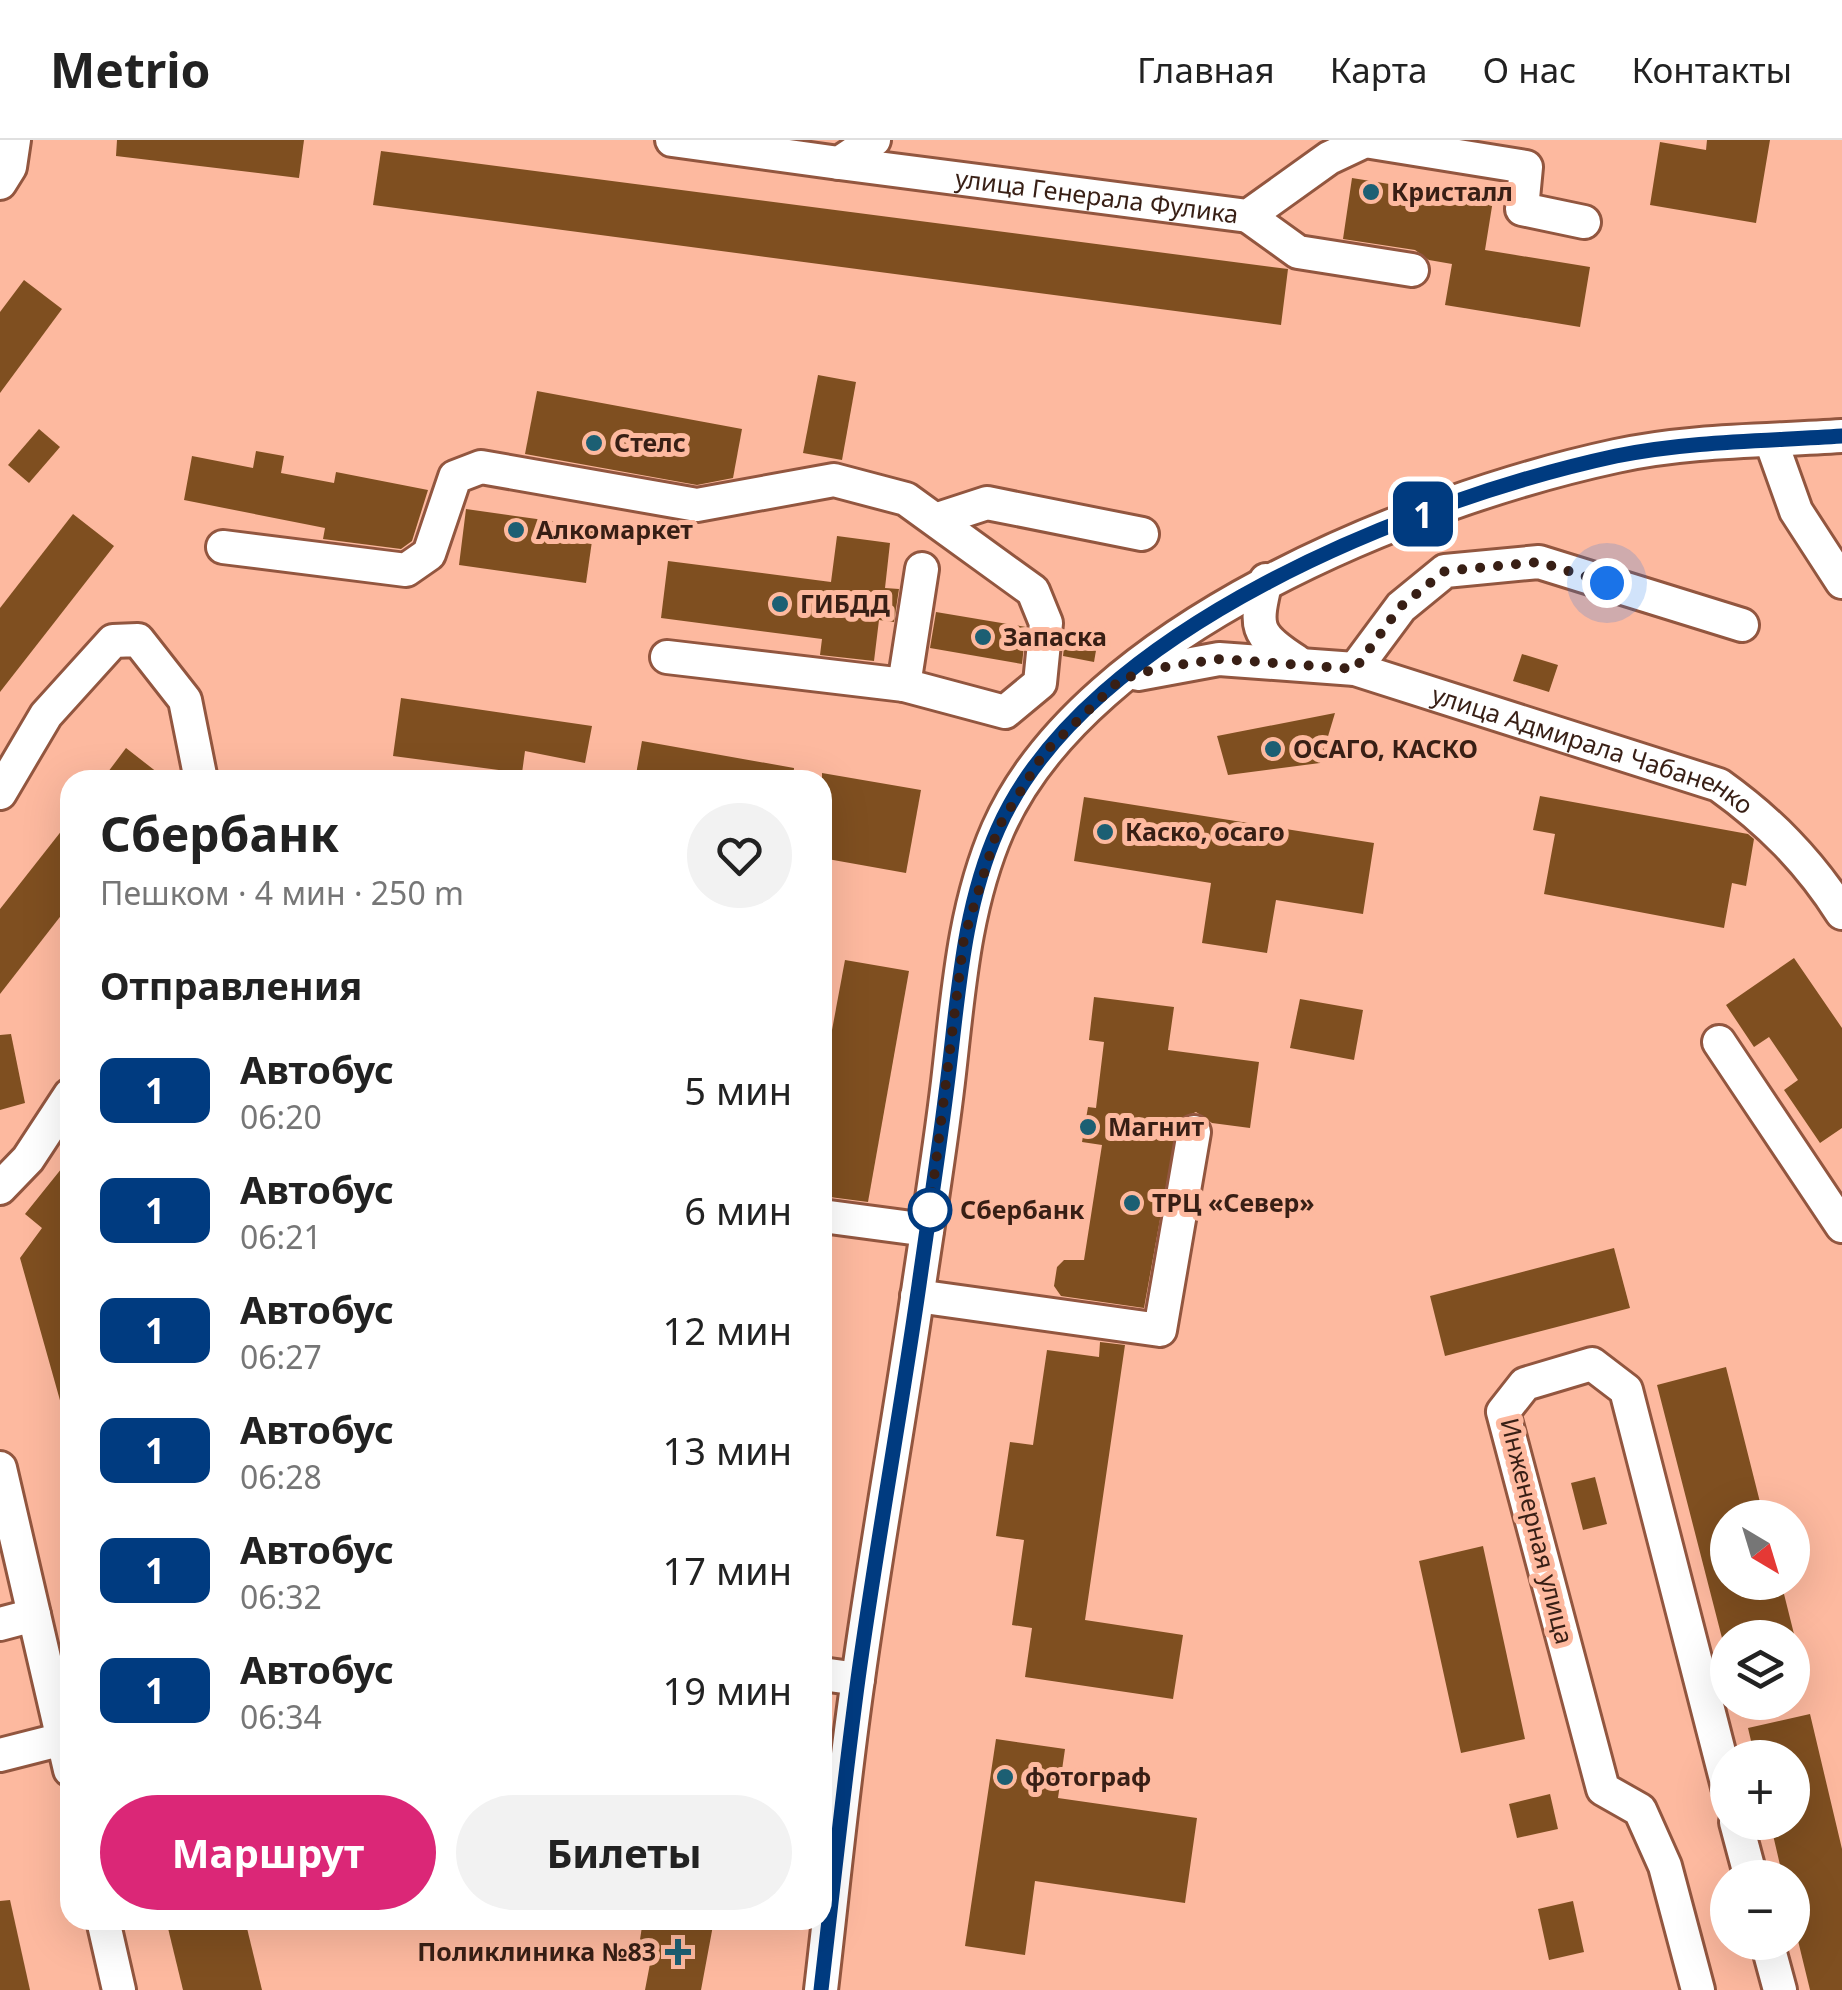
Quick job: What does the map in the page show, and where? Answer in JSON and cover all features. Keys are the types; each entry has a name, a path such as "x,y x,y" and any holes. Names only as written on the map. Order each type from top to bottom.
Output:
{"street":[{"path":"0,183 10,167 14,140"},
{"name":"улица Генерала Фулика","path":"672,140 1248,216 1328,158 1365,140 1526,168 1522,209 1584,222"},
{"path":"839,163 874,140"},
{"path":"1248,216 1298,252 1412,270"},
{"path":"832,1898 858,1679 927,1230 964,938 998,828 1044,753 1120,680 1266,580 1502,484 1622,454 1842,436"},
{"path":"1771,441 1796,511 1842,582"},
{"path":"223,547 406,570 430,554 455,477 481,467 697,505 834,480 906,499 1033,591 1046,623 1040,683 1004,712"},
{"path":"938,519 987,502 1142,534"},
{"path":"1355,669 1400,607 1445,571 1539,562 1742,626"},
{"path":"904,686 922,569"},
{"path":"1266,580 1256,620 1266,642 1296,661"},
{"path":"0,793 46,715 114,641 138,640 185,700 199,770"},
{"path":"667,657 904,686 1004,712 1044,753"},
{"name":"улица Адмирала Чабаненко","path":"1120,680 1158,668 1220,659 1296,661 1355,669 1719,785 1766,819 1818,876 1842,913"},
{"path":"1719,1042 1842,1226"},
{"path":"0,1188 28,1159 60,1110"},
{"path":"917,1296 1134,1342 1160,1330 1194,1132"},
{"path":"832,1217 927,1230"},
{"name":"Инженерная улица","path":"1698,1990 1665,1866 1640,1810 1603,1790 1503,1412 1525,1384 1592,1364 1626,1390 1716,1740"},
{"path":"0,1468 60,1726"},
{"path":"0,1624 34,1616"},
{"path":"832,1675 858,1679"},
{"path":"0,1755 60,1755"},
{"path":"105,1930 118,1990"},
{"path":"821,1990 828,1930"},
{"path":"1772,1960 1780,1990"}],"building":[{"path":"117,140 304,140 299,178 116,156"},
{"path":"1707,140 1770,140 1756,223 1650,205 1660,142 1706,150"},
{"path":"381,151 1288,269 1281,325 373,205"},
{"path":"1352,178 1470,197 1471,190 1494,194 1485,250 1590,267 1580,327 1445,305 1452,264 1429,260 1415,250 1343,239"},
{"path":"24,280 62,309 0,393 0,312"},
{"path":"818,375 856,382 842,460 803,453"},
{"path":"537,391 742,429 733,478 697,485 525,454"},
{"path":"39,429 60,447 29,483 8,465"},
{"path":"256,451 284,456 281,473 334,483 336,472 428,490 412,541 401,549 323,539 325,528 184,500 192,456 253,468"},
{"path":"466,509 594,527 586,583 459,565"},
{"path":"73,514 114,546 0,692 0,608"},
{"name":"ГИБДД","path":"837,536 890,543 885,588 899,589 894,622 879,620 874,661 820,655 822,639 661,618 668,561 831,582"},
{"path":"936,612 1026,627 1022,664 930,648"},
{"path":"1066,633 1098,639 1094,662 1063,656"},
{"path":"1522,654 1558,665 1549,692 1513,681"},
{"path":"401,698 592,726 585,763 525,751 522,770 499,770 393,756"},
{"name":"ОСАГО, КАСКО","path":"1335,713 1320,763 1228,775 1217,736"},
{"path":"642,741 794,768 794,770 637,770"},
{"path":"126,748 154,770 110,770"},
{"path":"832,775 921,790 906,873 832,860"},
{"path":"1540,796 1748,834 1754,839 1746,886 1732,883 1724,928 1544,894 1555,834 1533,830"},
{"path":"1084,797 1374,843 1363,914 1276,900 1267,953 1202,943 1211,883 1074,861"},
{"path":"60,833 60,917 0,994 0,909"},
{"path":"1794,958 1842,1028 1842,1128 1820,1143 1784,1090 1798,1080 1784,1059 1769,1037 1754,1047 1726,1005"},
{"path":"845,960 909,971 868,1202 832,1197 832,1030"},
{"path":"1094,997 1174,1007 1168,1050 1259,1062 1250,1128 1212,1123 1196,1112 1178,1120 1144,1308 1061,1296 1054,1286 1057,1267 1064,1260 1084,1260 1102,1145 1082,1142 1088,1107 1096,1108 1104,1042 1089,1040"},
{"path":"1300,999 1363,1010 1354,1060 1290,1048"},
{"path":"11,1034 25,1103 0,1110 0,1035"},
{"path":"60,1170 60,1400 20,1258 42,1228 25,1214"},
{"path":"1614,1248 1630,1308 1445,1356 1430,1296"},
{"path":"1100,1342 1125,1345 1085,1620 1183,1635 1173,1699 1025,1677 1032,1628 1012,1625 1024,1540 996,1536 1010,1442 1033,1445 1047,1350 1099,1357"},
{"path":"1726,1367 1759,1500 1710,1500 1710,1591 1657,1385"},
{"path":"1595,1477 1607,1524 1583,1530 1571,1483"},
{"path":"1483,1546 1525,1739 1461,1753 1419,1561"},
{"path":"1712,1600 1786,1600 1790,1620 1717,1620"},
{"path":"1810,1714 1842,1849 1842,1990 1810,1990 1803,1960 1810,1960 1810,1860 1779,1860 1774,1840 1810,1840 1810,1740 1751,1740 1748,1728 1783,1720 1810,1720"},
{"path":"996,1739 1065,1749 1058,1798 1197,1818 1185,1903 1035,1881 1025,1955 965,1946"},
{"path":"1550,1794 1558,1829 1517,1838 1509,1804"},
{"path":"10,1900 30,1990 0,1990 0,1901"},
{"path":"1573,1901 1584,1952 1549,1960 1538,1909"},
{"path":"168,1930 247,1930 262,1990 183,1990"},
{"name":"Поликлиника №83","path":"641,1930 712,1930 701,1990 645,1990 653,1948 639,1946"}],"bus line":[{"name":"1","path":"832,1898 858,1679 946,1094 964,938 998,828 1044,753 1120,680 1188,630 1266,580 1386,528 1502,484 1622,454 1842,436"},
{"name":"1","path":"821,1990 828,1930"}],"place":[{"name":"Кристалл","path":"1371,192"},
{"name":"Стелс","path":"594,443"},
{"name":"Алкомаркет","path":"516,530"},
{"name":"ГИБДД","path":"780,604"},
{"name":"Запаска","path":"983,637"},
{"name":"ОСАГО, КАСКО","path":"1273,749"},
{"name":"Каско, осаго","path":"1105,832"},
{"name":"Магнит","path":"1088,1127"},
{"name":"ТРЦ «Север»","path":"1132,1203"},
{"name":"Сбербанк","path":"930,1210"},
{"name":"фотограф","path":"1005,1777"},
{"name":"Поликлиника №83","path":"678,1952"}],"route":[{"path":"930,1210 964,938 998,828 1044,753 1120,680 1158,668 1220,659 1296,661 1355,669 1400,607 1445,571 1539,562 1607,583"}]}
